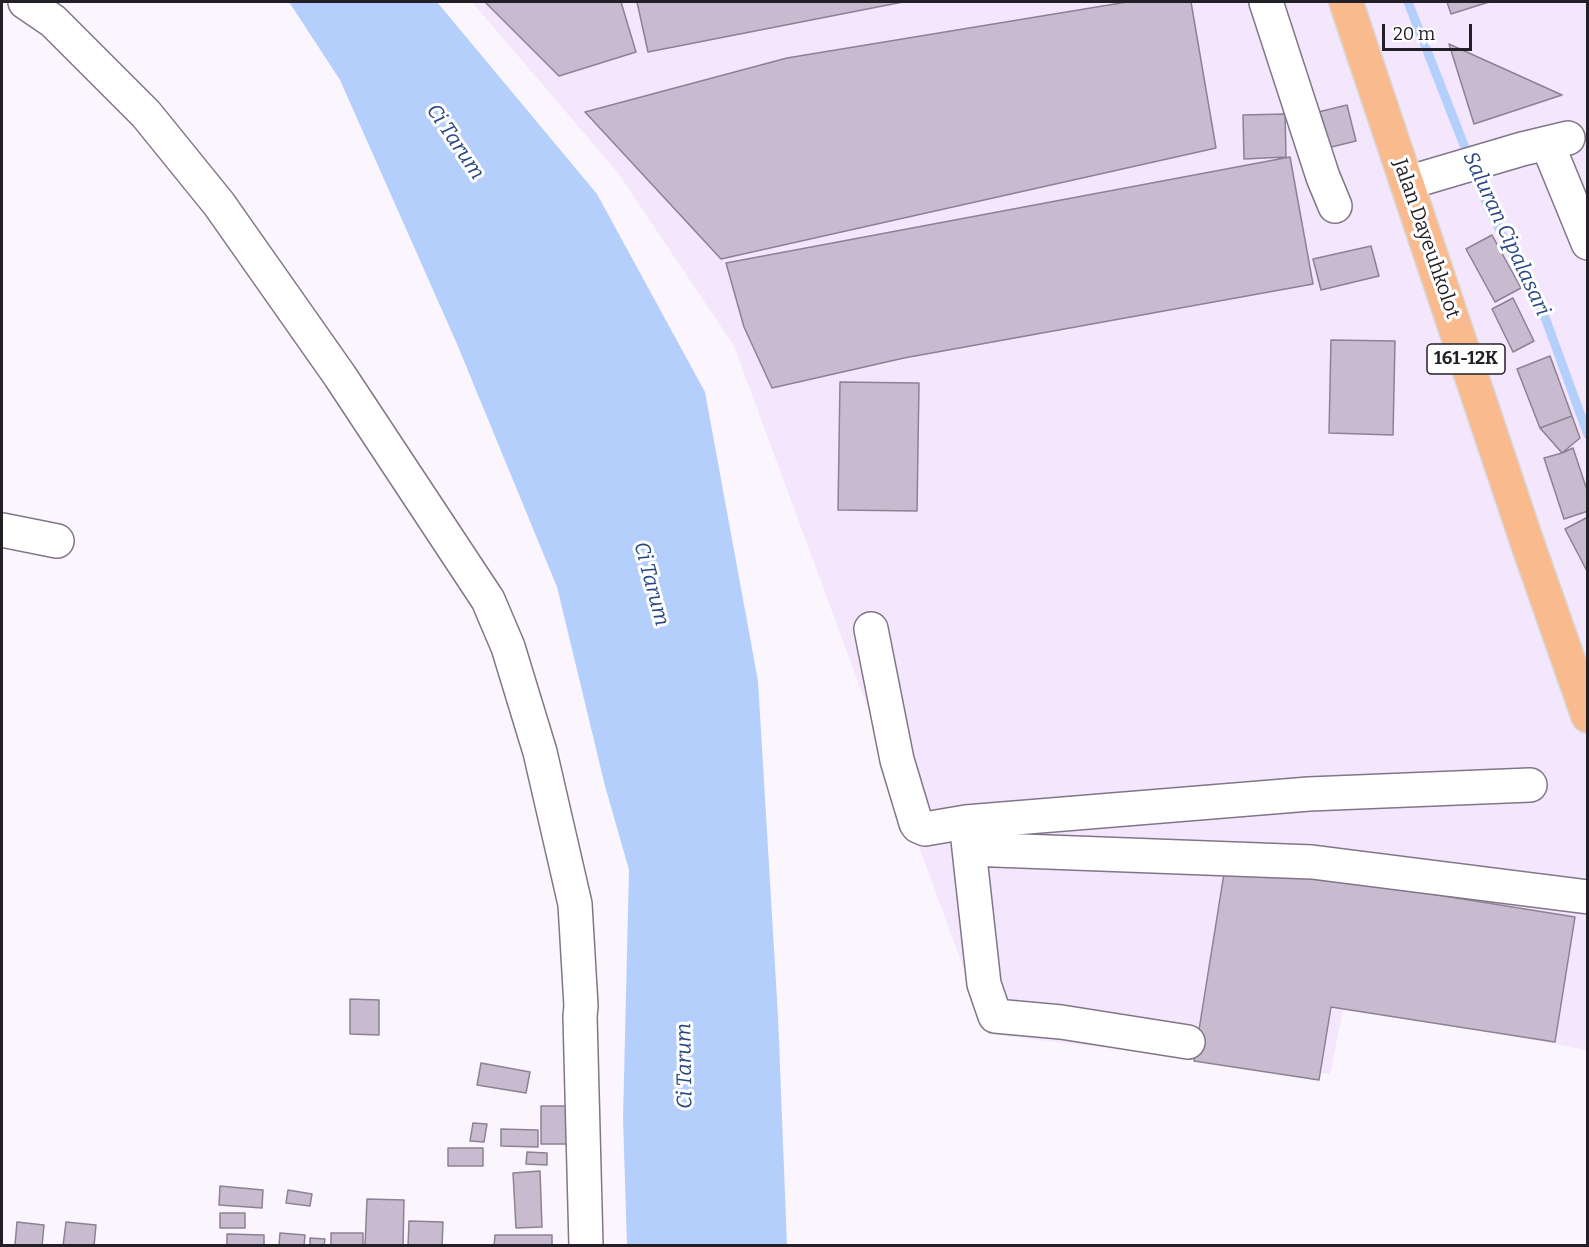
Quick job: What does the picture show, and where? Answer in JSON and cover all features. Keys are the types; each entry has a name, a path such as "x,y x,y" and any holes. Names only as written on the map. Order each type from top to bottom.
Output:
{"main road":[{"name":"Jalan Dayeuhkolot","path":"1346,2 1421,179 1587,716"}],"street":[{"path":"25,2 53,21 146,114 219,204 340,376 488,600 508,647 540,752 575,904 581,1006 586,1245"},
{"path":"1266,2 1323,177 1335,206"},
{"path":"1421,179 1545,143 1587,243"},
{"path":"2,530 57,541"},
{"path":"871,629 897,760 916,823 925,829 968,836 1312,862 1587,897"},
{"path":"968,836 1309,794 1530,785"},
{"path":"968,836 984,984 995,1016 1060,1022 1188,1042"}],"shaded area":[{"path":"472,2 1587,2 1587,1050 1344,1005 1330,1074 988,1034 734,346 618,173"}],"water":[{"name":"Ci Tarum","path":"289,2 437,2 597,194 705,392 758,681 778,1016 787,1245 627,1245 623,1119 629,870 605,786 557,587 457,344 340,80"}],"building":[{"path":"485,2 621,2 636,52 559,76"},
{"path":"637,2 903,2 648,52"},
{"path":"1127,2 1191,2 1216,148 721,259 585,112 787,58"},
{"path":"1447,2 1489,2 1451,14"},
{"path":"1449,44 1562,95 1474,124"},
{"path":"1347,105 1356,141 1319,150 1310,114"},
{"path":"1285,114 1286,157 1244,159 1243,115"},
{"path":"1290,157 1313,284 904,358 772,388 744,327 726,263"},
{"path":"1492,235 1521,288 1495,302 1466,249"},
{"path":"1371,246 1379,276 1321,290 1313,259"},
{"path":"1513,298 1534,341 1513,352 1492,309"},
{"path":"1331,340 1395,341 1393,435 1329,433"},
{"path":"1550,356 1572,416 1540,428 1517,369"},
{"path":"840,382 919,383 917,511 838,510"},
{"path":"1572,416 1580,438 1562,453 1540,428"},
{"path":"1573,448 1588,493 1588,511 1564,519 1544,458"},
{"path":"1588,517 1588,573 1565,529"},
{"path":"1226,861 1575,917 1555,1042 1331,1007 1319,1080 1194,1061"},
{"path":"350,999 379,1000 379,1035 350,1034"},
{"path":"481,1063 530,1072 526,1093 477,1085"},
{"path":"541,1106 572,1106 572,1144 541,1144"},
{"path":"473,1123 487,1124 484,1142 470,1141"},
{"path":"501,1129 538,1130 538,1147 501,1146"},
{"path":"448,1148 483,1148 483,1166 448,1166"},
{"path":"527,1152 547,1153 547,1165 526,1164"},
{"path":"540,1171 542,1227 516,1228 513,1173"},
{"path":"220,1186 263,1190 262,1208 219,1205"},
{"path":"288,1190 312,1194 310,1206 286,1203"},
{"path":"367,1199 404,1200 403,1246 365,1246"},
{"path":"220,1213 245,1213 245,1228 220,1228"},
{"path":"409,1221 443,1222 442,1246 408,1246"},
{"path":"17,1222 44,1225 42,1246 15,1245"},
{"path":"66,1222 96,1225 94,1246 63,1246"},
{"path":"280,1233 305,1235 304,1246 279,1246"},
{"path":"331,1233 363,1233 363,1246 331,1246"},
{"path":"227,1234 264,1235 264,1246 227,1246"},
{"path":"495,1235 552,1235 552,1246 494,1246"},
{"path":"310,1238 325,1239 324,1246 310,1246"}],"waterway":[{"name":"Saluran Cipalasari","path":"1408,2 1489,209 1546,320 1588,435"}]}
